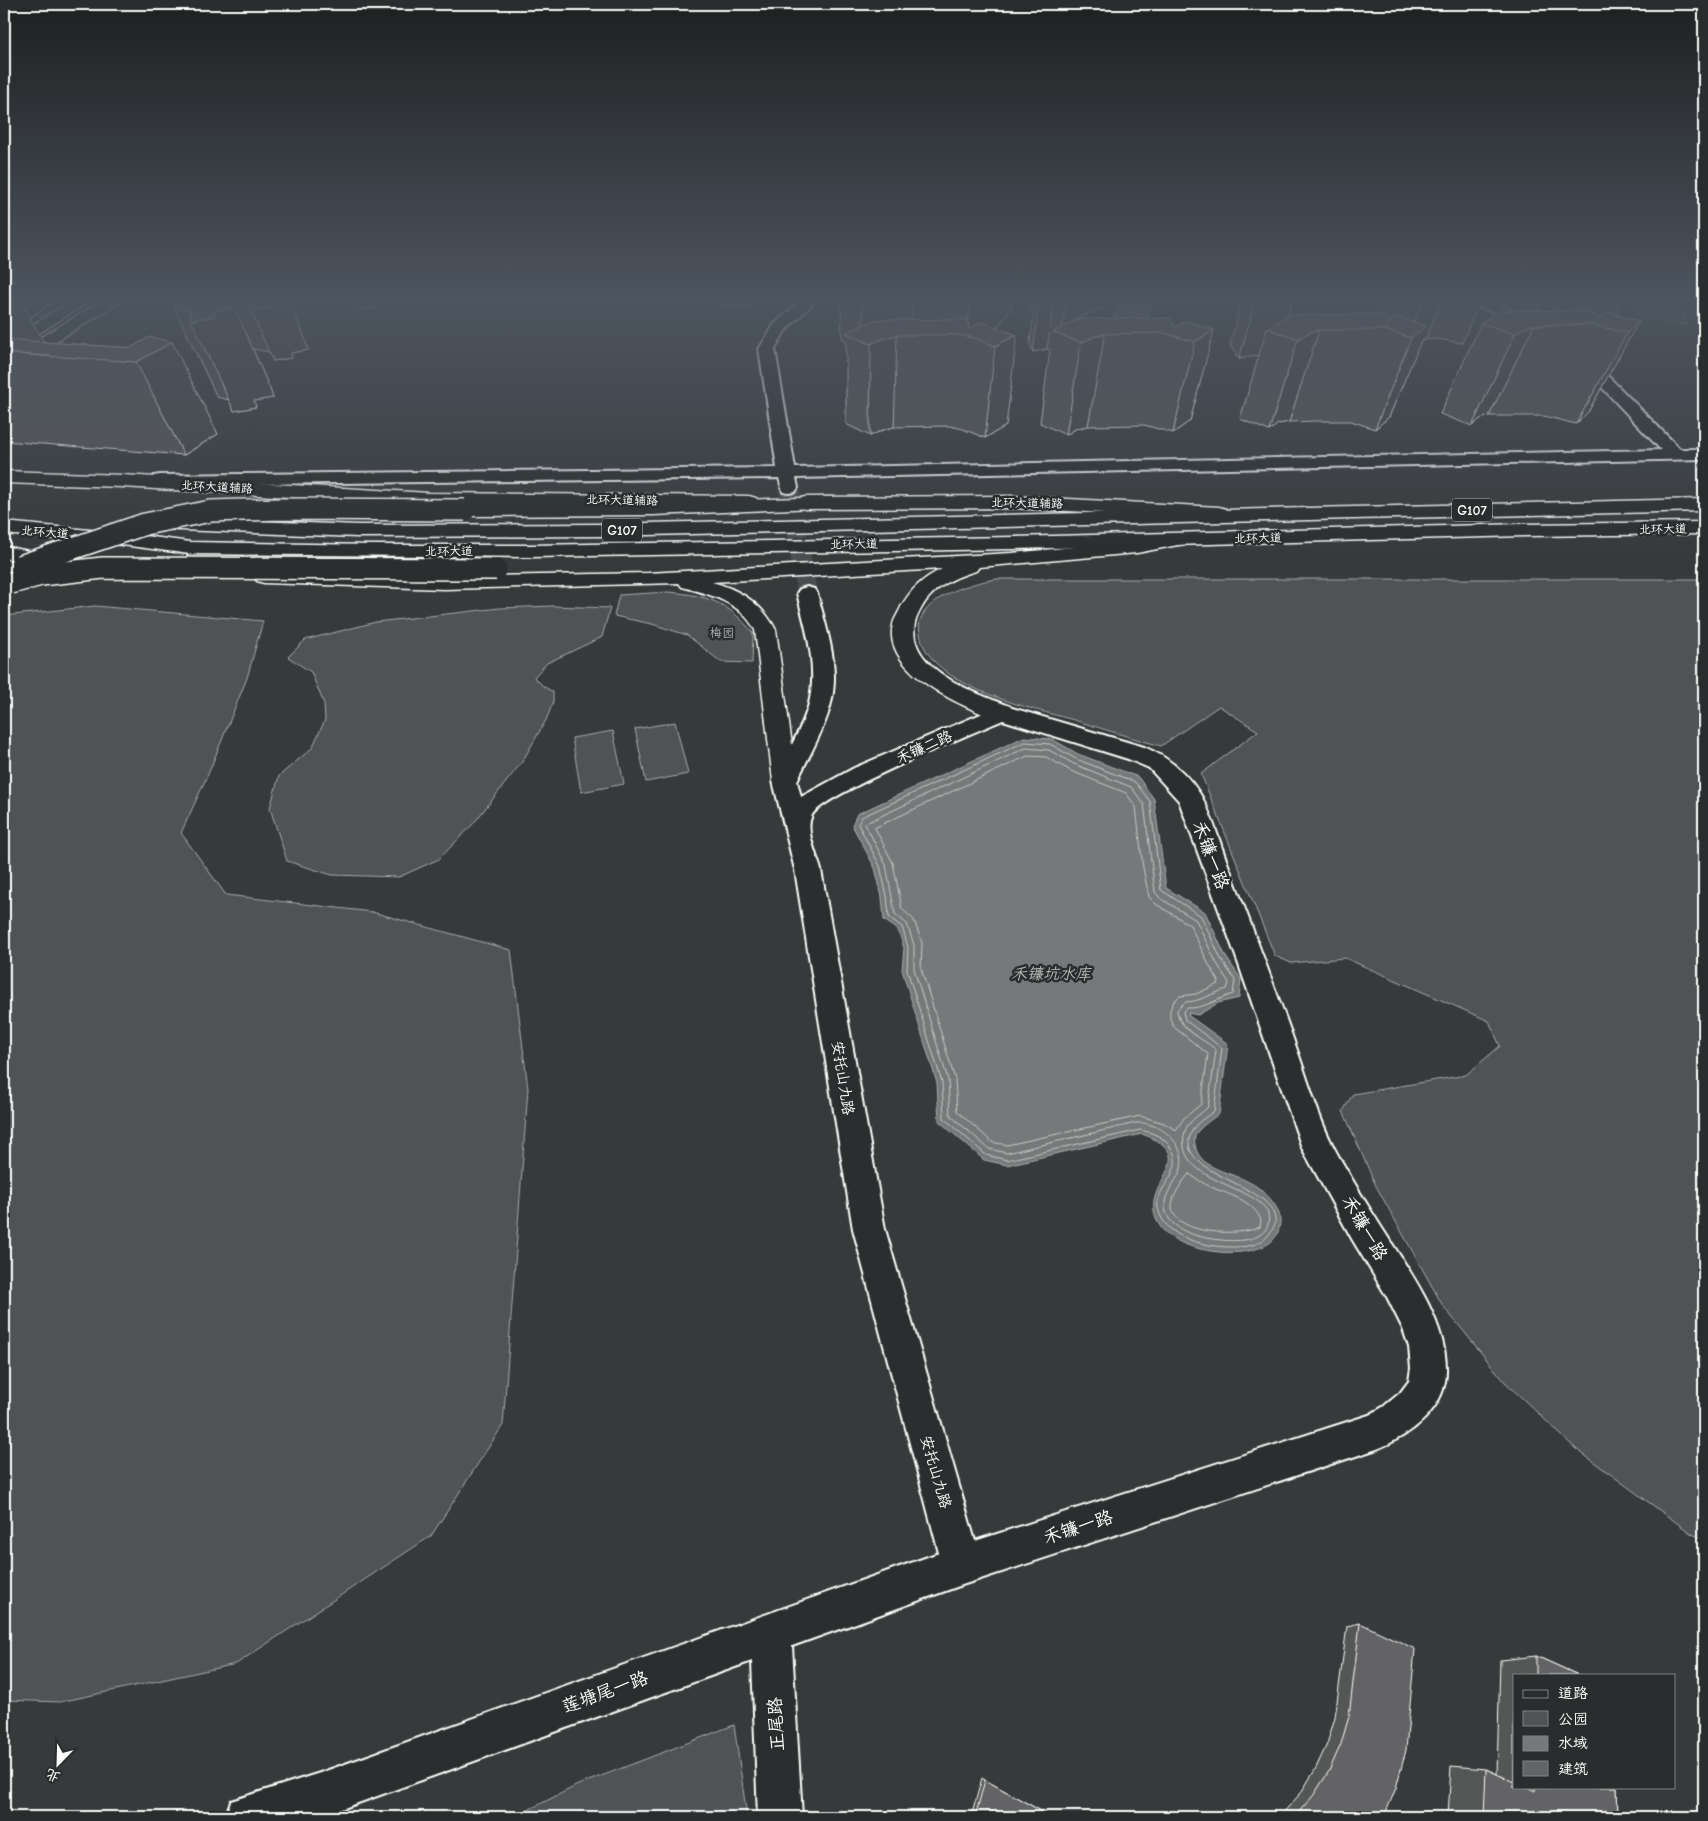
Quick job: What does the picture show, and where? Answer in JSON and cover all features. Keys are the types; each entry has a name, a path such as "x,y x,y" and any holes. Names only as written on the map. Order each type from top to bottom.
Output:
{"main road":[{"name":"北环大道辅路","path":"6,480 122,481 429,499 626,499 831,504 1012,502 1240,514"},
{"path":"6,480 96,496 429,499"},
{"path":"6,579 145,524 211,512 281,509 653,509 831,504"},
{"name":"北环大道","path":"4,512 123,522 358,531 602,530 1240,514 1704,505"},
{"name":"北环大道","path":"4,528 122,539 190,548 531,551 864,544 1013,551 1137,547 1176,540 1524,530 1704,528"},
{"path":"6,579 72,571 136,567 561,569 845,555 1013,551"},
{"path":"4,558 70,565 307,579 444,583 648,579 858,566 1013,551"},
{"path":"1002,712 964,697 926,675 908,650 904,627 912,605 929,585 943,576 1013,551"},
{"path":"4,552 70,565"},
{"path":"648,579 696,584 716,590 746,606 765,627 769,644 770,669 785,781"}],"street":[{"path":"773,384 788,480"},
{"path":"1608,384 1675,454"},
{"path":"122,481 788,480 1704,454"},
{"path":"785,781 820,707 823,688 824,665 808,593"},
{"name":"禾镰二路","path":"798,825 802,810 810,803 845,783 1002,712"},
{"name":"禾镰一路","path":"962,1565 1376,1431 1396,1420 1413,1406 1425,1388 1429,1368 1426,1347 1407,1301 1316,1148 1252,962 1190,798 1180,784 1157,762 1136,753 1002,712"},
{"name":"禾镰二路","path":"800,748 799,771 810,782 820,784 845,783"},
{"name":"安托山九路","path":"785,781 798,825 808,870 870,1229 962,1565"},
{"name":"莲塘尾一路","path":"247,1817 320,1796 771,1632 962,1565"},
{"name":"正尾路","path":"771,1632 780,1817"}],"green space":[{"path":"996,579 1704,579 1704,1539 1692,1534 1576,1449 1505,1382 1443,1306 1376,1186 1343,1111 1353,1094 1466,1075 1500,1046 1489,1021 1345,958 1291,963 1275,956 1201,774 1258,731 1219,706 1161,746 1035,710 991,695 951,675 935,662 924,647 920,634 920,621 925,612 941,597 964,587"},
{"name":"梅园","path":"668,592 705,598 716,602 735,614 753,633 752,663 721,662 687,635 652,624 614,616 619,595"},
{"path":"95,606 263,621 247,678 209,772 181,833 226,895 372,912 511,950 528,1089 503,1425 431,1536 236,1664 60,1702 4,1700 4,616"},
{"path":"553,606 610,608 602,637 547,663 534,677 553,692 553,703 546,720 522,762 473,824 439,859 399,877 332,875 287,861 270,808 279,776 312,748 325,720 324,704 311,672 288,657 305,640 376,622 500,608"},
{"path":"675,722 688,774 646,782 635,729"},
{"path":"613,731 624,784 581,792 572,738"},
{"path":"734,1725 747,1817 514,1817 578,1785"}],"water":[{"name":"禾镰坑水库","path":"1024,737 1052,739 1078,754 1138,777 1154,799 1166,888 1205,912 1226,957 1241,979 1239,998 1218,1003 1198,1015 1188,1013 1189,1016 1228,1044 1219,1114 1198,1131 1195,1135 1195,1143 1198,1153 1208,1164 1254,1185 1267,1195 1278,1210 1280,1225 1278,1232 1273,1240 1266,1245 1248,1251 1213,1251 1188,1245 1167,1234 1160,1226 1154,1211 1155,1198 1170,1163 1169,1153 1161,1143 1142,1134 1007,1165 984,1160 939,1121 937,1083 902,970 904,948 898,930 884,920 882,897 875,868 852,825 857,814"}],"building":[{"path":"1360,1623 1415,1649 1406,1750 1396,1788 1384,1817 1294,1817 1313,1796 1329,1771 1341,1744 1349,1716"},
{"path":"1536,1656 1576,1674 1536,1674"},
{"path":"1486,1769 1513,1782 1513,1788 1528,1788 1535,1791 1535,1788 1617,1788 1618,1817 1484,1817"},
{"path":"985,1780 1052,1817 975,1817"}],"tunnel":[{"path":"789,488 807,593"}]}
